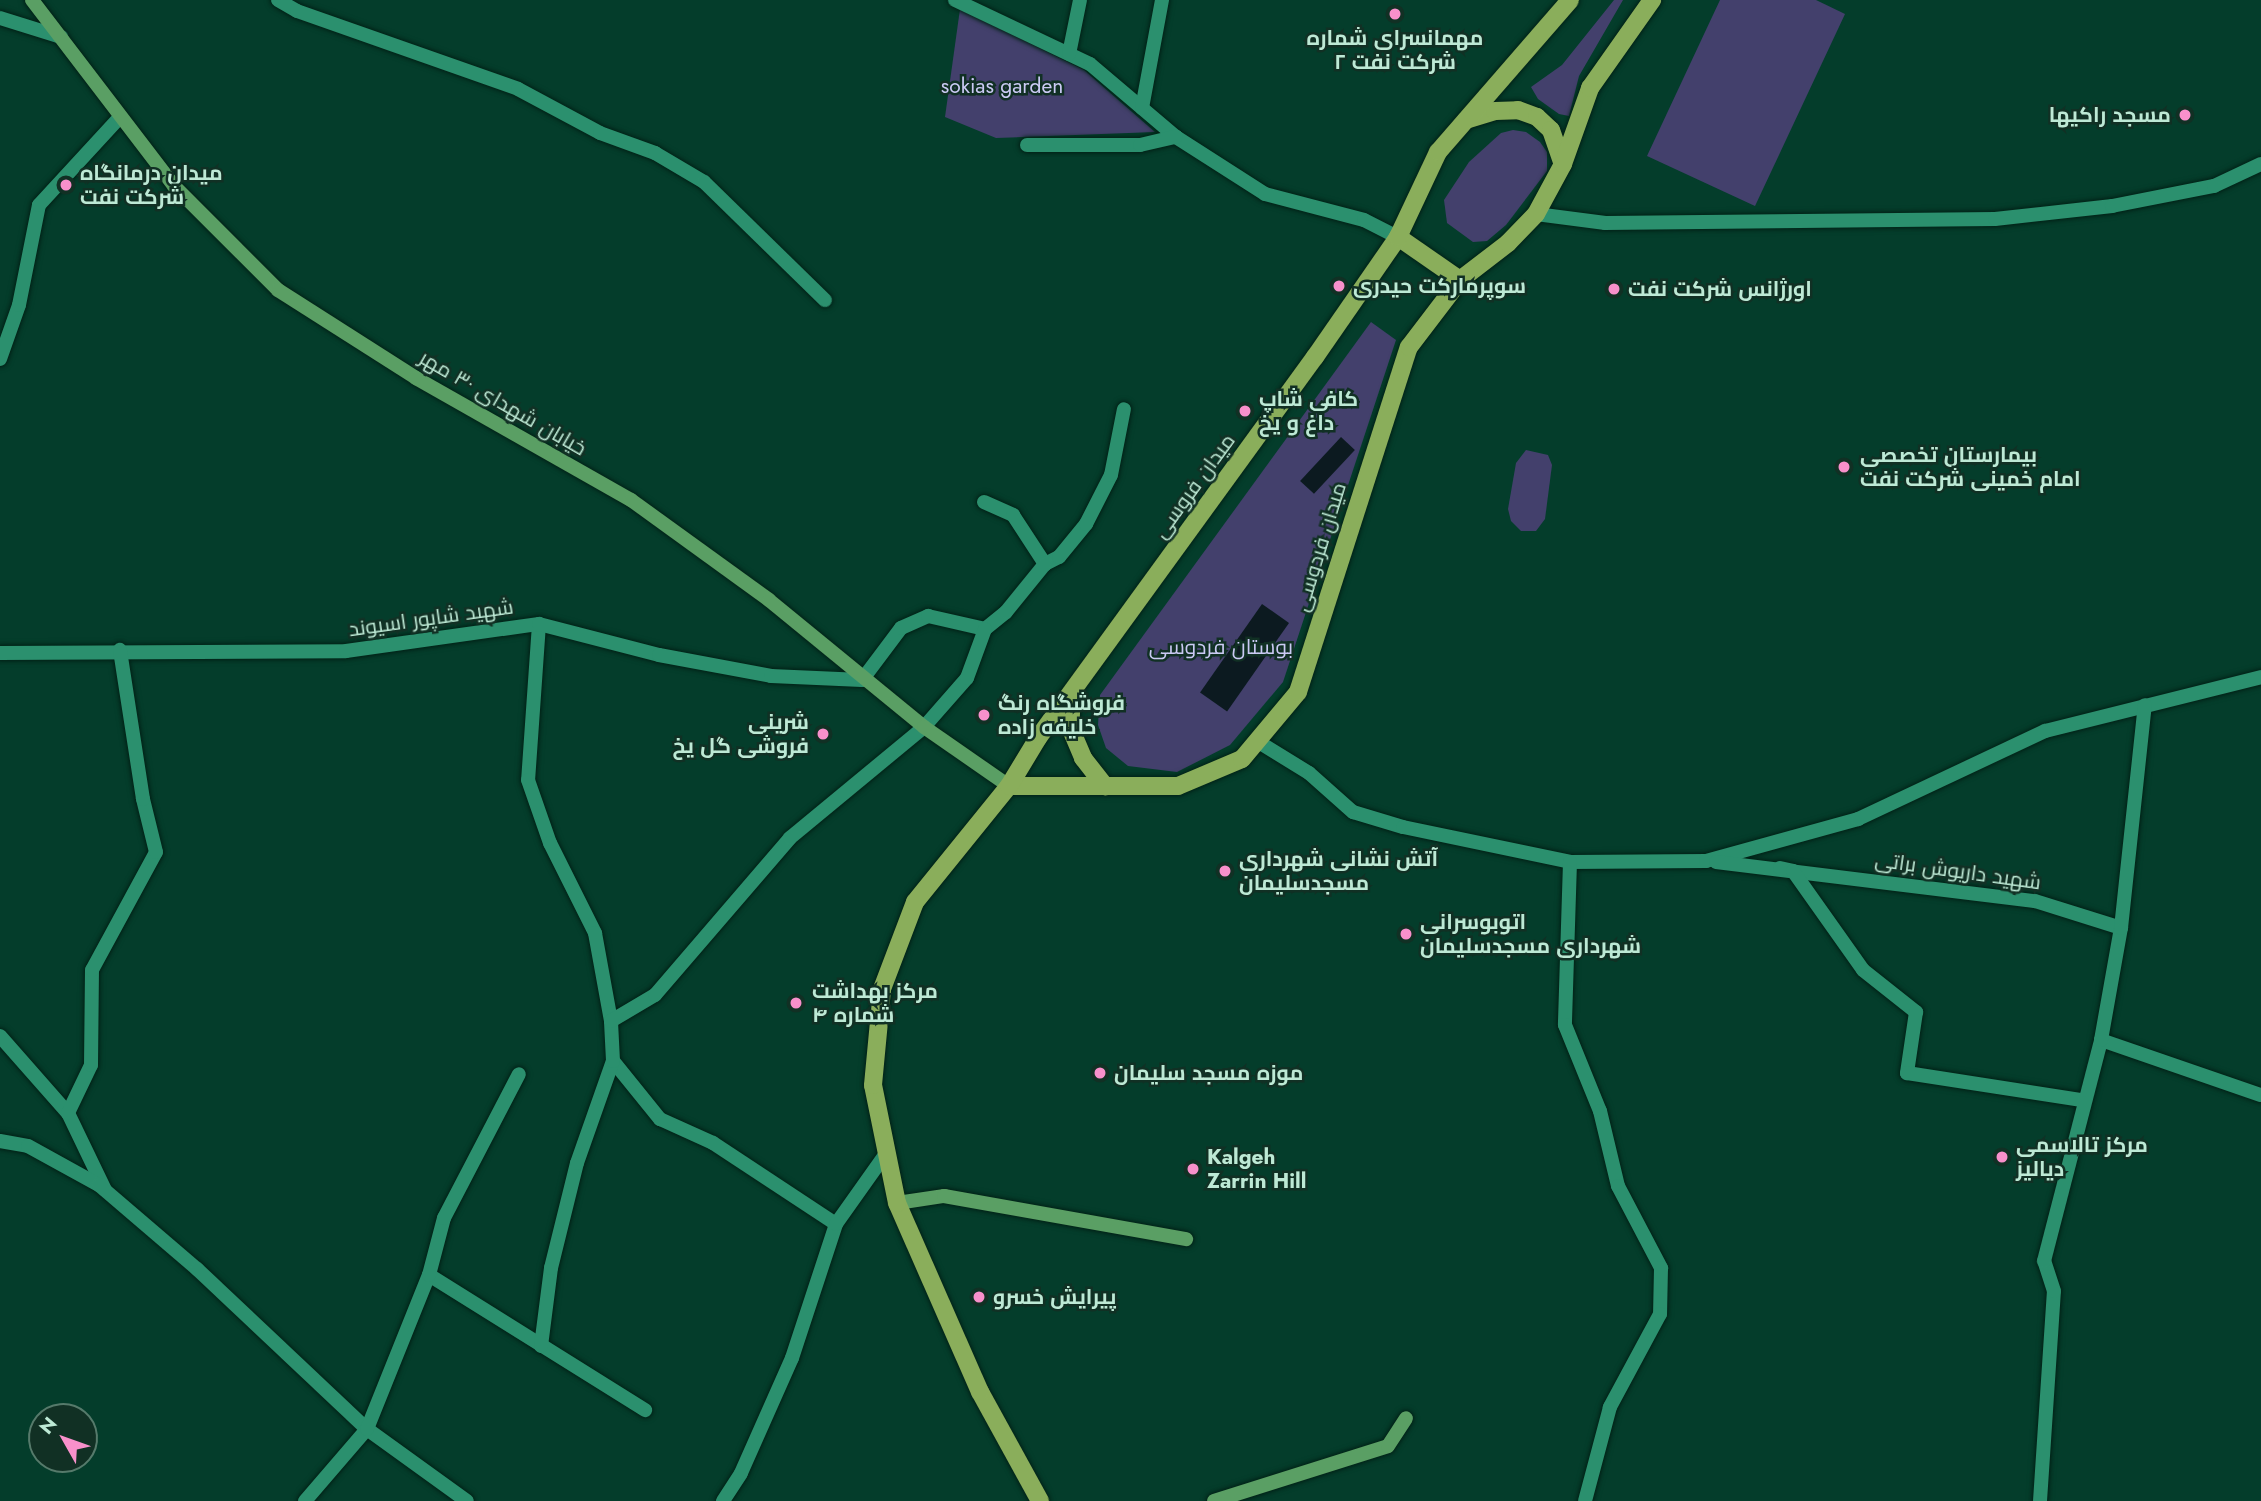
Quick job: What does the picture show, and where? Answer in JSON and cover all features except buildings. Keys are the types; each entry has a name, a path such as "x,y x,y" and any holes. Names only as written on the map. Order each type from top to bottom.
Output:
{"main road":[{"name":"خیابان شهدای ۳۰ مهر","path":"32,0 174,186 278,290 416,378 631,500 769,600 862,680 924,727 1009,786"},
{"name":"میدان فروسی","path":"1040,1501 980,1392 897,1203 873,1085 882,989 915,902 1009,786 1398,237 1438,152 1570,0"},
{"name":"میدان فردوسی","path":"1009,786 1178,786 1242,759 1298,692 1409,347 1460,280 1508,243 1536,214 1563,164 1590,88 1652,0"},
{"path":"1466,120 1495,111 1518,110 1537,117 1551,130 1563,164"},
{"path":"1398,237 1460,280"},
{"path":"1074,691 1070,727 1083,758 1105,786"},
{"path":"897,1203 944,1196 1186,1239"},
{"path":"1214,1501 1388,1446 1406,1418"}],"street":[{"path":"278,0 297,12 518,89 600,133 655,153 704,182 825,300"},
{"path":"955,0 1090,64 1176,137 1265,194 1364,220 1398,237"},
{"path":"1069,54 1080,0"},
{"path":"1142,108 1162,0"},
{"path":"0,18 61,37"},
{"path":"0,359 19,305 39,205 120,117"},
{"path":"1027,145 1140,145 1176,137"},
{"path":"1536,214 1605,223 1996,219 2112,206 2214,186 2261,164"},
{"path":"611,1021 655,995 790,838 924,727 967,678 985,629 1006,612 1045,564 1059,557 1086,524 1105,487 1124,409"},
{"path":"984,502 1013,515 1045,564"},
{"path":"862,680 901,628 928,616 985,629"},
{"path":"540,624 528,780 550,843 596,933 611,1021 613,1061 577,1163 558,1241 541,1346"},
{"name":"شهید شاپور اسیوند","path":"0,653 120,650 346,652 540,624 659,655 771,676 862,680"},
{"path":"68,1113 91,1065 92,970 156,852 143,799 120,650"},
{"path":"1257,741 1309,773 1353,812 1570,862 1706,861 1858,819 2045,731 2261,677"},
{"path":"2040,1501 2054,1291 2044,1261 2082,1100 2101,1040 2121,928 2145,705"},
{"name":"شهید داریوش براتی","path":"1706,861 2035,901 2121,928"},
{"path":"1570,862 1565,1025 1600,1111 1618,1186 1661,1268 1660,1314 1610,1407 1585,1501"},
{"path":"1780,868 1793,871 1863,970 1916,1012 1907,1073 2082,1100"},
{"path":"0,1036 68,1113 106,1191"},
{"path":"2101,1040 2261,1095"},
{"path":"613,1061 660,1119 713,1143 836,1224"},
{"path":"305,1501 367,1429 429,1275 444,1218 519,1074"},
{"path":"0,1141 28,1146 106,1191 197,1269 367,1429 467,1501"},
{"path":"723,1501 741,1472 792,1358 836,1224 887,1152"},
{"path":"429,1275 645,1410"}],"green space":[{"path":"1614,0 1623,0 1579,76 1569,116 1559,114 1538,99 1531,87 1562,65"},
{"path":"1720,0 1816,0 1845,14 1755,206 1647,156"},
{"name":"sokias garden","path":"960,9 1084,70 1155,132 996,138 945,117"},
{"path":"1513,130 1526,132 1540,142 1547,152 1547,171 1506,225 1487,241 1473,242 1447,223 1444,200 1469,162 1501,133"},
{"name":"بوستان فردوسی","path":"1371,322 1396,340 1283,682 1230,745 1177,772 1128,766 1106,748 1098,725 1100,695"},
{"path":"1526,450 1548,455 1552,465 1545,519 1536,531 1521,531 1511,521 1508,509 1516,463"}],"shaded area":[{"path":"1341,437 1355,450 1314,494 1300,481"},
{"path":"1262,604 1289,623 1227,711 1200,692"}],"place":[{"name":"مهمانسرای شماره ۲ شرکت نفت","path":"1395,14"},
{"name":"مسجد راکیها","path":"2185,115"},
{"name":"میدان درمانگاه شرکت نفت","path":"66,185"},
{"name":"سوپرمارکت حیدری","path":"1339,286"},
{"name":"اورژانس شرکت نفت","path":"1614,289"},
{"name":"کافی شاپ داغ و یخ","path":"1245,411"},
{"name":"بیمارستان تخصصی امام خمینی شرکت نفت","path":"1844,467"},
{"name":"فروشگاه رنگ خلیفه زاده","path":"984,715"},
{"name":"شرینی فروشی گل یخ","path":"823,734"},
{"name":"آتش نشانی شهرداری مسجدسلیمان","path":"1225,871"},
{"name":"اتوبوسرانی شهرداری مسجدسلیمان","path":"1406,934"},
{"name":"مرکز بهداشت شماره ۴","path":"796,1003"},
{"name":"موزه مسجد سلیمان","path":"1100,1073"},
{"name":"مرکز تالاسمی دیالیز","path":"2002,1157"},
{"name":"Kalgeh Zarrin Hill","path":"1193,1169"},
{"name":"پیرایش خسرو","path":"979,1297"}]}
